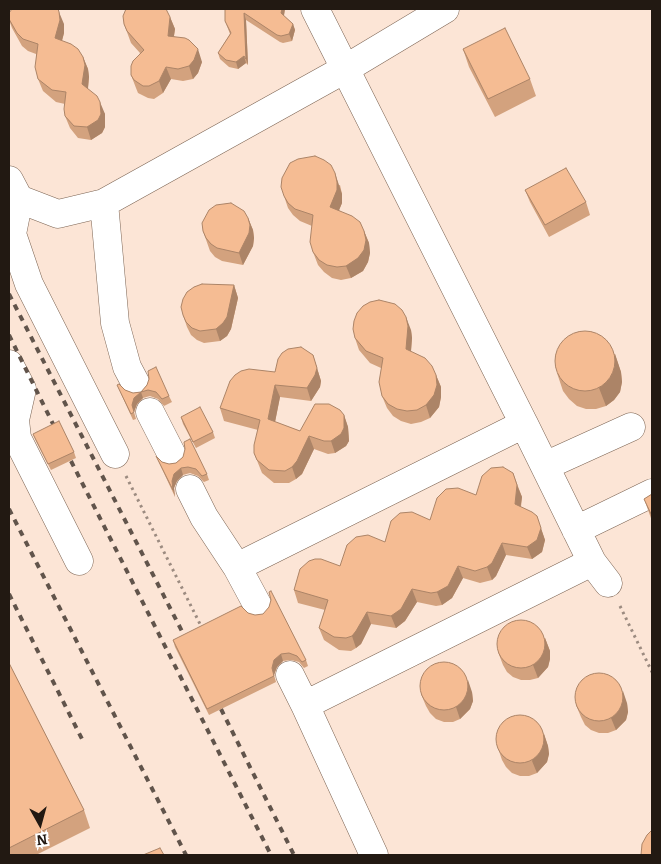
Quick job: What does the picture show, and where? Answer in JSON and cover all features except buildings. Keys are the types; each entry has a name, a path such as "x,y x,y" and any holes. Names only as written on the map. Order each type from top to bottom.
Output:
{"lane":[{"path":"305,705 600,573 576,530 316,9"},
{"path":"115,454 29,284 10,237 14,189 58,214 104,203 345,69 445,9"},
{"path":"104,203 115,323 127,368 136,384"},
{"path":"9,364 22,389 15,420 17,438 79,561"},
{"path":"150,412 172,455"},
{"path":"237,567 524,424"},
{"path":"545,466 631,427"},
{"path":"190,489 204,517 237,567 258,606"},
{"path":"576,530 652,493"},
{"path":"290,675 374,855"}],"path":[{"path":"115,454 204,632"},
{"path":"600,573 652,672"}],"railway":[{"path":"9,294 187,641"},
{"path":"9,335 56,430"},
{"path":"71,461 271,855"},
{"path":"9,509 186,855"},
{"path":"9,594 84,743"},
{"path":"221,709 294,855"}]}
